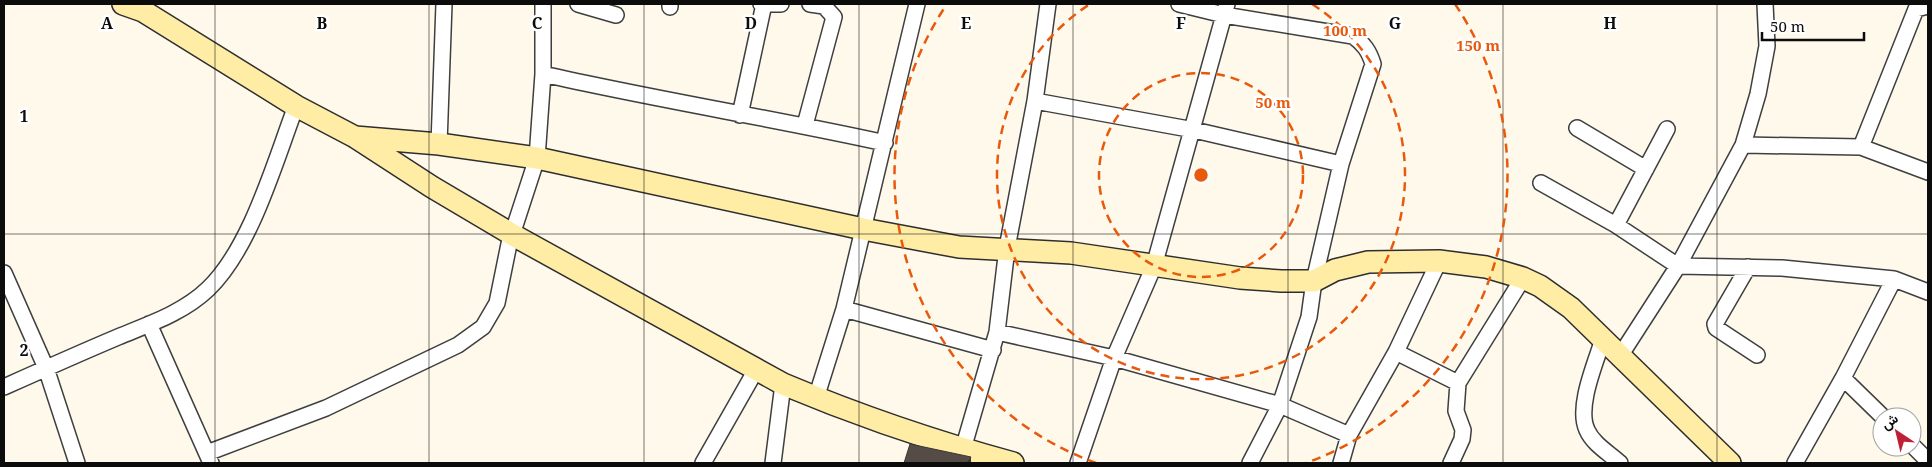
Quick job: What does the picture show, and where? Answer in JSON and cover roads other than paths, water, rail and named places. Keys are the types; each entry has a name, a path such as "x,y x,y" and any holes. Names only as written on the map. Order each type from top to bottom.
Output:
{"street":[{"path":"123,4 143,11 296,106 355,137 432,187 513,235 783,384 816,398 1013,463"},
{"path":"439,144 444,4"},
{"path":"149,324 209,458 326,408 458,346 477,332 483,327 497,303 509,244 537,158 544,74 542,4"},
{"path":"578,4 616,15"},
{"path":"740,115 762,4 781,4"},
{"path":"805,125 834,17 824,6 810,4"},
{"path":"816,398 844,309 917,4"},
{"path":"963,448 997,332 1007,248 1035,101 1048,4"},
{"path":"1179,4 1226,10 1353,36 1370,53 1373,64 1341,164 1314,280 1309,316 1280,405 1250,463"},
{"path":"1620,356 1678,266 1743,145 1758,94 1767,46 1766,4"},
{"path":"1861,147 1919,6"},
{"path":"1078,463 1114,358 1154,266 1194,130 1226,10"},
{"path":"544,74 740,115 805,125 885,143"},
{"path":"1035,101 1194,130 1341,164"},
{"path":"4,387 174,314 197,299 222,273 245,234 296,106"},
{"path":"1577,128 1646,168"},
{"path":"1616,225 1668,129"},
{"path":"355,137 439,144 537,158 863,229 959,247 1007,248 1071,253 1240,278 1281,281 1314,280 1354,264 1439,261 1486,267 1523,278 1540,286 1571,308 1730,463"},
{"path":"1743,145 1861,147 1928,172"},
{"path":"1541,183 1616,225 1678,266 1782,268 1894,279 1928,292"},
{"path":"1341,463 1348,435 1396,352 1439,261"},
{"path":"1748,267 1715,324 1720,332 1758,355"},
{"path":"4,273 46,368 77,463"},
{"path":"1451,463 1462,439 1462,424 1456,411 1458,383 1523,278"},
{"path":"1795,463 1843,378 1894,279"},
{"path":"844,309 993,350"},
{"path":"997,332 1114,358 1280,405 1348,435"},
{"path":"1604,339 1583,405 1584,420 1587,430 1596,443 1620,463"},
{"path":"1396,352 1458,383"},
{"path":"703,463 757,368"},
{"path":"1843,378 1873,407"},
{"path":"773,463 783,384"}]}
